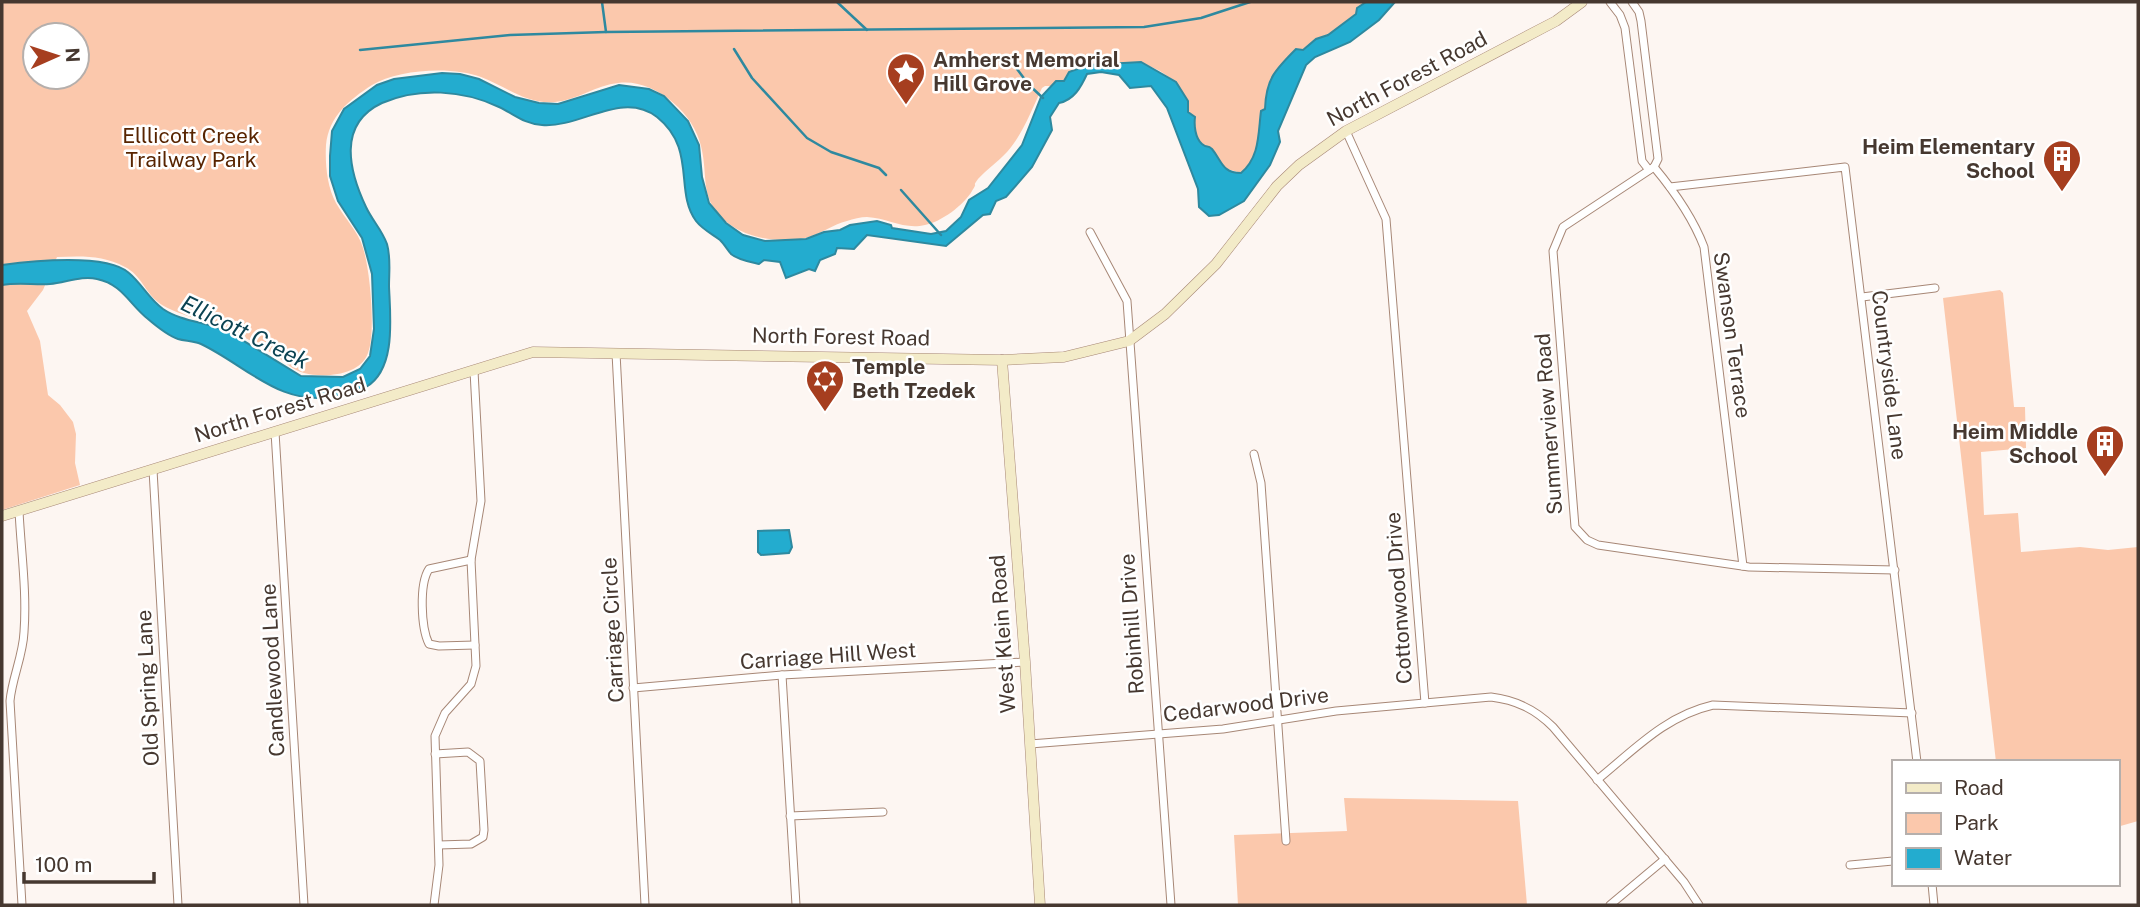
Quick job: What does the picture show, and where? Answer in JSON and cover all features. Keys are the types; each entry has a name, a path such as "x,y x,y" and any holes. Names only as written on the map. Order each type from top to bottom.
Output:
{"street":[{"name":"North Forest Road","path":"2,516 533,352 1002,360 1064,356 1129,341 1165,314 1216,264 1277,186 1299,165 1346,131 1556,21 1583,2"},
{"name":"Swanson Terrace","path":"1610,2 1620,15 1625,28 1642,161 1670,187 1697,228 1704,247 1744,566"},
{"path":"1632,2 1639,12 1644,38 1658,159 1651,168"},
{"name":"Cottonwood Drive","path":"1346,131 1386,219 1425,703 1491,697 1525,706 1553,727 1665,859 1699,905"},
{"name":"Countryside Lane","path":"1670,187 1845,167 1917,760"},
{"name":"Summerview Road","path":"1651,168 1563,227 1553,251 1574,522 1581,534 1598,545 1744,566 1895,570"},
{"name":"Robinhill Drive","path":"1090,232 1127,301 1171,905"},
{"path":"1862,297 1935,288"},
{"name":"Carriage Circle","path":"616,353 645,905"},
{"name":"West Klein Road","path":"1002,360 1040,905"},
{"path":"434,905 439,865 435,736 439,723 467,690 475,676 471,561 481,501 474,370"},
{"name":"Candlewood Lane","path":"275,432 304,905"},
{"path":"1254,454 1261,483 1286,841"},
{"name":"Old Spring Lane","path":"153,470 178,905"},
{"path":"19,511 25,623 10,701 22,905"},
{"path":"471,561 429,569 423,583 425,635 429,644 475,645"},
{"name":"Carriage Hill West","path":"633,688 782,675 1025,662"},
{"path":"782,675 796,905"},
{"name":"Cedarwood Drive","path":"1030,744 1223,729 1336,711 1425,703"},
{"path":"1597,780 1667,723 1694,709 1713,705 1912,713"},
{"path":"435,754 468,752 480,761 485,830 483,837 471,844 439,845"},
{"path":"790,816 883,812"},
{"path":"1610,905 1665,859"},
{"path":"1850,865 1892,861"},
{"path":"1931,886 1934,905"}],"green space":[{"name":"Elllicott Creek Trailway Park","path":"2,2 1366,2 1357,8 1356,14 1328,35 1316,39 1303,50 1296,49 1277,70 1267,90 1254,153 1241,173 1224,168 1211,148 1198,139 1176,82 1141,62 1088,65 1064,81 1056,81 1052,86 1042,88 1013,145 978,179 964,202 945,217 917,226 862,217 842,222 811,237 795,239 776,240 746,233 719,215 706,188 697,134 681,110 658,92 645,86 618,83 563,101 545,102 526,98 481,77 456,71 396,75 372,85 341,110 331,126 326,145 330,190 361,242 368,270 372,331 370,344 364,361 350,371 331,375 300,372 225,327 187,316 163,305 135,274 117,263 92,257 57,257 43,290 27,311 40,341 48,395 73,422 76,434 75,463 80,485 2,510"},
{"path":"2000,290 2003,293 2014,407 2025,407 2026,448 1981,452 1984,515 2018,513 2021,552 2080,547 2108,550 2138,547 2138,821 2119,826 2119,760 1996,760 1943,298"},
{"path":"1344,798 1518,801 1527,905 1238,905 1234,835 1347,831"}],"water":[{"path":"1366,2 1395,2 1379,20 1350,42 1315,57 1306,65 1278,131 1280,142 1270,165 1244,201 1219,215 1209,216 1199,207 1198,189 1167,108 1151,86 1130,88 1119,75 1101,72 1087,74 1076,92 1059,103 1050,117 1052,130 1032,167 1006,197 996,201 990,214 983,215 946,246 867,235 854,249 837,248 835,254 820,260 815,271 809,269 786,278 780,262 764,260 759,264 737,258 720,240 698,224 686,197 677,143 669,129 657,117 644,110 616,108 572,121 542,125 524,121 499,107 471,97 426,93 411,94 382,103 358,123 353,136 351,149 355,179 366,207 385,239 389,260 390,341 383,368 376,379 366,387 337,396 317,398 281,391 201,344 170,335 113,285 97,279 2,285 2,265 68,260 104,263 129,273 163,309 229,332 301,376 343,377 360,369 370,356 374,329 372,274 362,238 338,201 330,176 332,131 344,109 377,85 394,79 442,73 460,74 479,79 515,97 558,104 619,85 649,89 664,96 688,121 699,145 702,177 709,203 726,223 743,235 765,241 806,239 850,225 877,221 891,225 892,228 931,234 946,231 961,217 969,200 988,188 1022,145 1041,97 1056,81 1064,81 1069,72 1088,65 1141,62 1176,82 1188,101 1188,112 1195,117 1200,141 1212,149 1226,169 1241,173 1255,152 1261,111 1265,109 1267,90 1277,69 1296,49 1303,50 1316,39 1328,35 1356,14 1357,8"},
{"path":"789,530 792,547 789,553 761,555 758,552 758,531"}],"waterway":[{"path":"602,2 606,32"},
{"path":"837,2 867,30"},
{"path":"360,50 510,35 606,32 1144,27 1201,18 1250,2"},
{"path":"734,49 752,78 807,138 831,152 879,168 886,175"},
{"path":"1017,69 1043,98"},
{"path":"901,190 941,235"}],"place":[{"name":"Amherst Memorial Hill Grove","path":"906,106"},
{"name":"Heim Elementary School","path":"2062,193"},
{"name":"Temple Beth Tzedek","path":"825,413"},
{"name":"Heim Middle School","path":"2105,478"}],"water label":[{"name":"Ellicott Creek","path":"245,332"}]}
